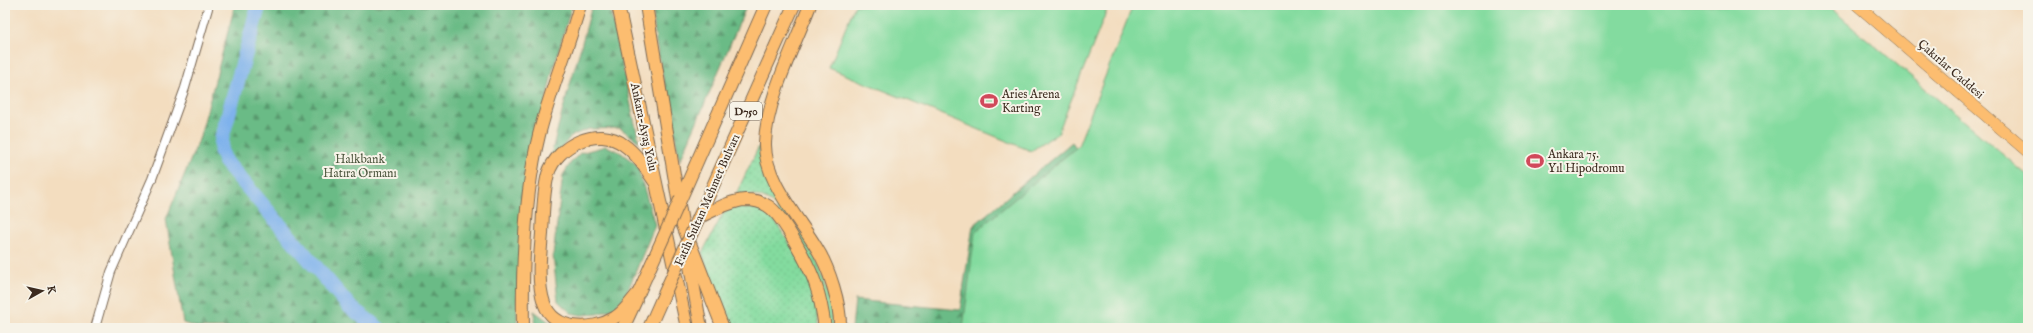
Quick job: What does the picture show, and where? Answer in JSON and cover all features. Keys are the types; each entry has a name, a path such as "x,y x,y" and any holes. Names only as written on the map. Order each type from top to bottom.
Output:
{"highway":[{"path":"523,328 523,259 533,165 546,110 580,5"},
{"name":"Ankara-Ayaş Yolu","path":"618,5 687,328"},
{"name":"Ankara-Ayaş Yolu","path":"638,5 682,223"},
{"path":"646,5 701,328"},
{"path":"752,38 756,5"},
{"name":"Fatih Sultan Mehmet Bulvarı","path":"623,328 766,5"},
{"name":"Fatih Sultan Mehmet Bulvarı","path":"649,328 794,5"},
{"path":"810,5 775,97 765,144 770,174 818,249 837,302 840,328"},
{"path":"639,292 615,318 596,326 580,328 567,325 553,317 544,305 540,283 540,259 546,187 548,174 554,160 562,151 584,139 610,138 623,144 635,155 655,182"},
{"path":"699,218 735,202 745,200 758,202 768,206 783,224 810,270 816,286 825,328"},
{"path":"682,223 723,328"},
{"path":"697,307 705,328"}],"main road":[{"name":"Çakırlar Caddesi","path":"1857,5 2028,152"}],"street":[{"path":"95,328 111,272 152,179 185,88 209,5"}],"green space":[{"name":"Halkbank Hatıra Ormanı","path":"235,5 572,5 552,73 524,206 517,288 517,328 199,328 183,323 166,219 200,137"},
{"path":"592,5 609,5 639,142 620,128 589,129 571,136 549,164 559,124"},
{"path":"652,5 747,5 680,161 656,43"},
{"name":"Aries Arena Karting","path":"855,5 1096,5 1107,10 1058,133 1031,151 829,68"},
{"name":"Ankara 75. Yıl Hipodromu","path":"1133,5 1827,5 2028,176 2028,328 963,328 975,232 1078,146"},
{"path":"1072,142 1117,206 998,328 852,328 855,300 960,310 973,226"},
{"path":"606,146 620,152 637,165 655,225 625,297 613,309 598,314 581,315 571,313 558,301 553,255 563,175 572,161 580,153"},
{"path":"759,146 761,161 772,188 805,239 821,270 829,298 834,328 828,328 775,205 766,199 756,196 736,194"},
{"path":"738,206 760,208 776,222 798,257 811,286 819,328 727,328 702,253 724,212"},
{"path":"534,311 555,326 560,328 535,328"}],"waterway":[{"path":"259,5 222,137 221,151 225,161 350,307 378,328"}],"place":[{"name":"Aries Arena Karting","path":"989,101"},
{"name":"Ankara 75. Yıl Hipodromu","path":"1535,161"}]}
